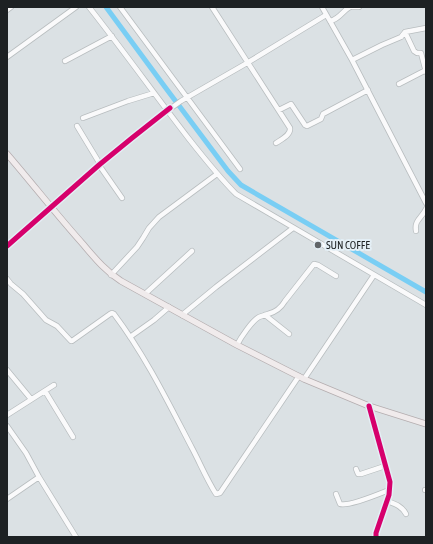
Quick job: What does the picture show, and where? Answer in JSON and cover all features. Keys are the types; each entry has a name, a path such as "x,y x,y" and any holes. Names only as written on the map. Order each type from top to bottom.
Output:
{"main road":[{"path":"7,154 78,239 111,275 182,315 301,377 369,406 426,424"}],"street":[{"path":"7,10 11,7"},
{"path":"7,49 9,56 76,7"},
{"path":"89,7 154,93 169,109 217,174 236,194 426,305"},
{"path":"120,7 240,169"},
{"path":"212,7 290,128 290,133 276,143"},
{"path":"322,7 368,90 426,203"},
{"path":"330,21 339,18 346,9 358,7"},
{"path":"7,246 99,164 169,109 326,15"},
{"path":"352,60 401,37 405,32 426,28"},
{"path":"399,84 426,71 421,53 414,51 405,32"},
{"path":"65,61 112,36"},
{"path":"279,110 290,104 307,126 321,119 323,114 368,90"},
{"path":"83,118 154,93"},
{"path":"77,126 99,164 122,198"},
{"path":"111,275 137,247 149,228 159,217 217,174"},
{"path":"416,231 416,222 426,209"},
{"path":"182,315 293,228"},
{"path":"145,294 192,250"},
{"path":"237,344 259,317 274,312 283,305 289,295 314,264 336,276"},
{"path":"7,279 23,294 46,320 57,326 71,341 112,313 114,314 130,337 166,398 215,493 220,494 374,275"},
{"path":"130,337 169,307"},
{"path":"265,315 289,334"},
{"path":"7,370 32,399"},
{"path":"7,415 54,385"},
{"path":"45,391 73,437"},
{"path":"369,406 390,482 389,495 376,537"},
{"path":"7,426 26,453 76,537"},
{"path":"356,469 358,474 361,474 385,466"},
{"path":"8,497 39,477"},
{"path":"336,494 340,504 344,505 389,490"},
{"path":"387,501 402,507 406,514"}],"waterway":[{"path":"106,7 228,171 241,185 426,292"}],"cycle path":[{"path":"7,246 99,165 170,108"},
{"path":"369,406 390,482 389,495 376,537"}],"place":[{"name":"SUN COFFE","path":"318,245"}]}
